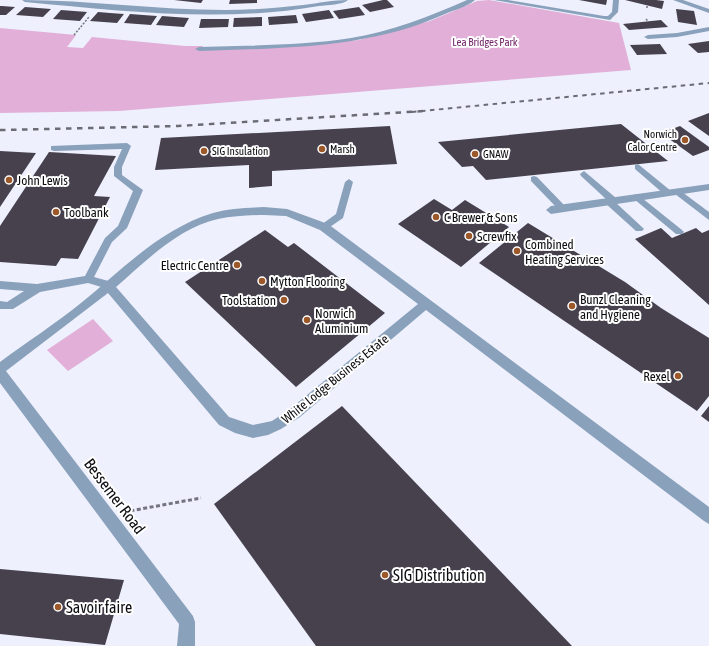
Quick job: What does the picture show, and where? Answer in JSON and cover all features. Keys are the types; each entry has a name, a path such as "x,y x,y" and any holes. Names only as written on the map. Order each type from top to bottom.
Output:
{"street":[{"path":"25,0 241,12 297,8 345,0"},
{"path":"676,0 709,11"},
{"path":"648,37 665,36 709,29"},
{"path":"665,36 671,43"},
{"path":"551,210 709,187"},
{"path":"0,369 84,307 164,240 190,226 215,216 241,212 287,213 324,227 709,516"},
{"name":"White Lodge Business Estate","path":"108,286 224,421 240,430 259,432 277,426 295,413 426,304"},
{"name":"Bessemer Road","path":"0,374 187,622 186,646"}],"lane":[{"path":"199,49 293,46 352,40 427,20 472,0"},
{"path":"498,0 610,18 615,12 616,0"},
{"path":"54,148 127,146 118,167 118,176 138,190 122,228 108,240 88,279"},
{"path":"638,167 709,217"},
{"path":"584,174 638,229"},
{"path":"534,179 562,208"},
{"path":"324,227 340,216 348,192 349,182"},
{"path":"637,197 679,232"},
{"path":"0,285 37,288 88,279 108,286"},
{"path":"0,305 9,306 37,288"}],"path":[{"path":"74,35 98,5"},
{"path":"107,515 201,498"}],"green space":[{"name":"Lea Bridges Park","path":"489,0 619,23 631,70 119,111 0,113 0,28 76,35 67,47 83,48 92,37 185,46 203,46 202,49 273,47 359,40 430,21 477,1"},
{"path":"93,319 113,341 68,371 47,350"}],"building":[{"path":"174,0 203,0 201,3"},
{"path":"230,0 257,0 257,3 229,4"},
{"path":"387,0 394,7 370,12 362,5"},
{"path":"579,0 607,0 606,5"},
{"path":"625,0 656,0 664,1 662,9"},
{"path":"0,6 15,7 6,15 0,15"},
{"path":"25,7 51,9 43,17 16,15"},
{"path":"359,7 365,15 339,19 333,11"},
{"path":"676,9 694,11 697,25 678,22"},
{"path":"61,10 87,12 80,21 53,19"},
{"path":"329,10 334,18 306,22 302,14"},
{"path":"98,12 124,14 117,23 90,21"},
{"path":"130,14 157,16 151,25 124,23"},
{"path":"296,15 298,23 269,25 268,17"},
{"path":"162,16 189,18 184,27 156,25"},
{"path":"262,17 262,26 233,27 234,18"},
{"path":"201,19 229,19 228,27 199,28"},
{"path":"661,20 668,27 629,30 623,24"},
{"path":"709,41 709,52 698,53 688,44"},
{"path":"660,44 667,54 637,55 630,45"},
{"name":"Norwich Calor Centre","path":"709,113 709,136 688,121"},
{"path":"621,124 668,161 486,180 473,166 462,167 438,142"},
{"name":"Marsh","path":"390,126 397,164 272,171 272,186 249,188 249,165 155,170 161,138"},
{"name":"Norwich Calor Centre","path":"680,126 709,147 709,150 693,156 661,133"},
{"name":"John Lewis","path":"0,151 36,153 0,207"},
{"name":"Toolbank","path":"49,152 116,156 94,196 110,197 78,259 61,258 56,266 0,262 0,226"},
{"path":"434,199 452,210 465,200 509,227 461,267 398,224"},
{"path":"528,223 625,282 661,308 709,338 709,396 697,411 479,263"},
{"path":"661,228 672,238 696,228 702,233 709,230 709,305 635,239"},
{"path":"265,230 288,247 294,243 385,313 296,387 185,282"},
{"name":"SIG Distribution","path":"342,406 572,646 316,646 214,504"},
{"path":"709,406 709,422 701,416"},
{"name":"Savoir faire","path":"0,569 124,580 105,645 0,634"}],"railway":[{"path":"418,111 709,83"},
{"path":"0,130 178,126 418,111"},
{"path":"412,112 418,111"},
{"path":"418,111 425,111"}],"place":[{"name":"Norwich Calor Centre","path":"685,140"},
{"name":"Marsh","path":"322,149"},
{"name":"SIG Insulation","path":"204,151"},
{"name":"GNAW","path":"475,154"},
{"name":"John Lewis","path":"9,180"},
{"name":"Toolbank","path":"56,212"},
{"name":"C Brewer & Sons","path":"436,217"},
{"name":"Screwfix","path":"469,236"},
{"name":"Combined Heating Services","path":"517,251"},
{"name":"Electric Centre","path":"237,265"},
{"name":"Mytton Flooring","path":"262,281"},
{"name":"Toolstation","path":"284,300"},
{"name":"Bunzl Cleaning and Hygiene","path":"572,306"},
{"name":"Norwich Aluminium","path":"307,320"},
{"name":"Rexel","path":"678,376"},
{"name":"SIG Distribution","path":"385,575"},
{"name":"Savoir faire","path":"58,607"}]}
